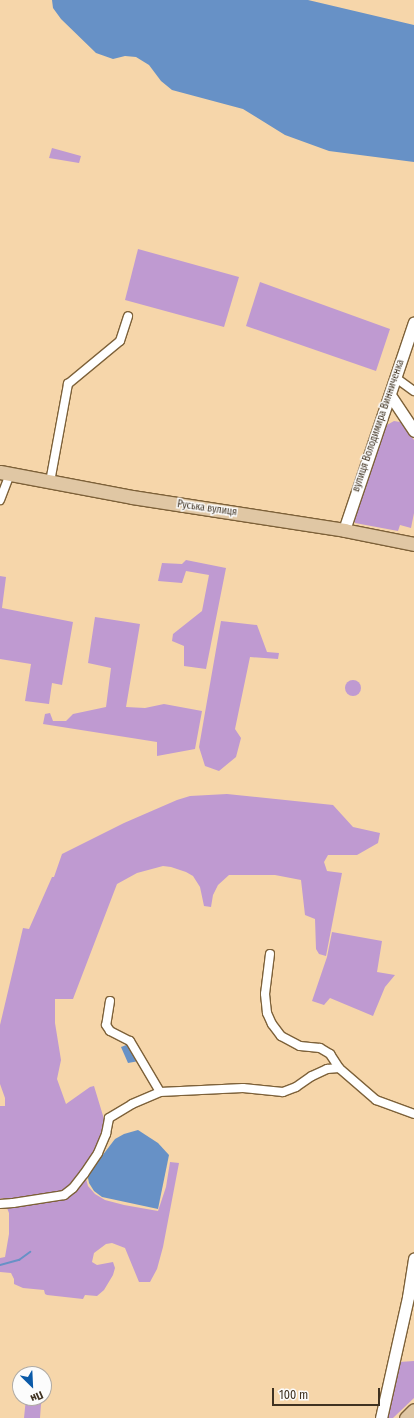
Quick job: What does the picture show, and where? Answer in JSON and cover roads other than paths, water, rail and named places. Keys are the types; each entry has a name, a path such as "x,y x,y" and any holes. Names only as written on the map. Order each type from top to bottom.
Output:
{"main road":[{"name":"вулиця Володимира Винниченка","path":"344,530 380,418 390,395 414,322"},
{"path":"390,395 414,430"},
{"name":"Руська вулиця","path":"5,473 162,502 344,530 414,544"},
{"path":"381,1418 408,1297 414,1258"},
{"path":"406,1418 414,1410"}],"street":[{"path":"50,482 68,384 120,341 128,316"},
{"path":"396,378 414,391"},
{"path":"0,500 5,473"},
{"path":"270,954 265,994 267,1013 272,1024 281,1036 300,1046 320,1048 330,1054 339,1068 376,1100 414,1114"},
{"path":"110,1001 106,1025 110,1031 130,1041 160,1092"},
{"path":"0,1204 64,1195 73,1188 98,1152 106,1134 109,1118 132,1104 160,1092 244,1088 283,1092 296,1087 312,1076 327,1070 339,1068"}],"water":[{"path":"52,0 308,0 414,25 414,162 329,151 285,135 243,109 172,90 161,81 149,65 136,57 125,56 113,59 96,53 61,19 53,8"},
{"path":"129,1044 139,1061 128,1063 121,1047"},
{"path":"138,1130 158,1143 169,1155 158,1209 102,1197 94,1191 89,1183 88,1178 92,1169 115,1139 124,1134"}],"waterway":[{"path":"0,1265 19,1260 30,1252"}]}
